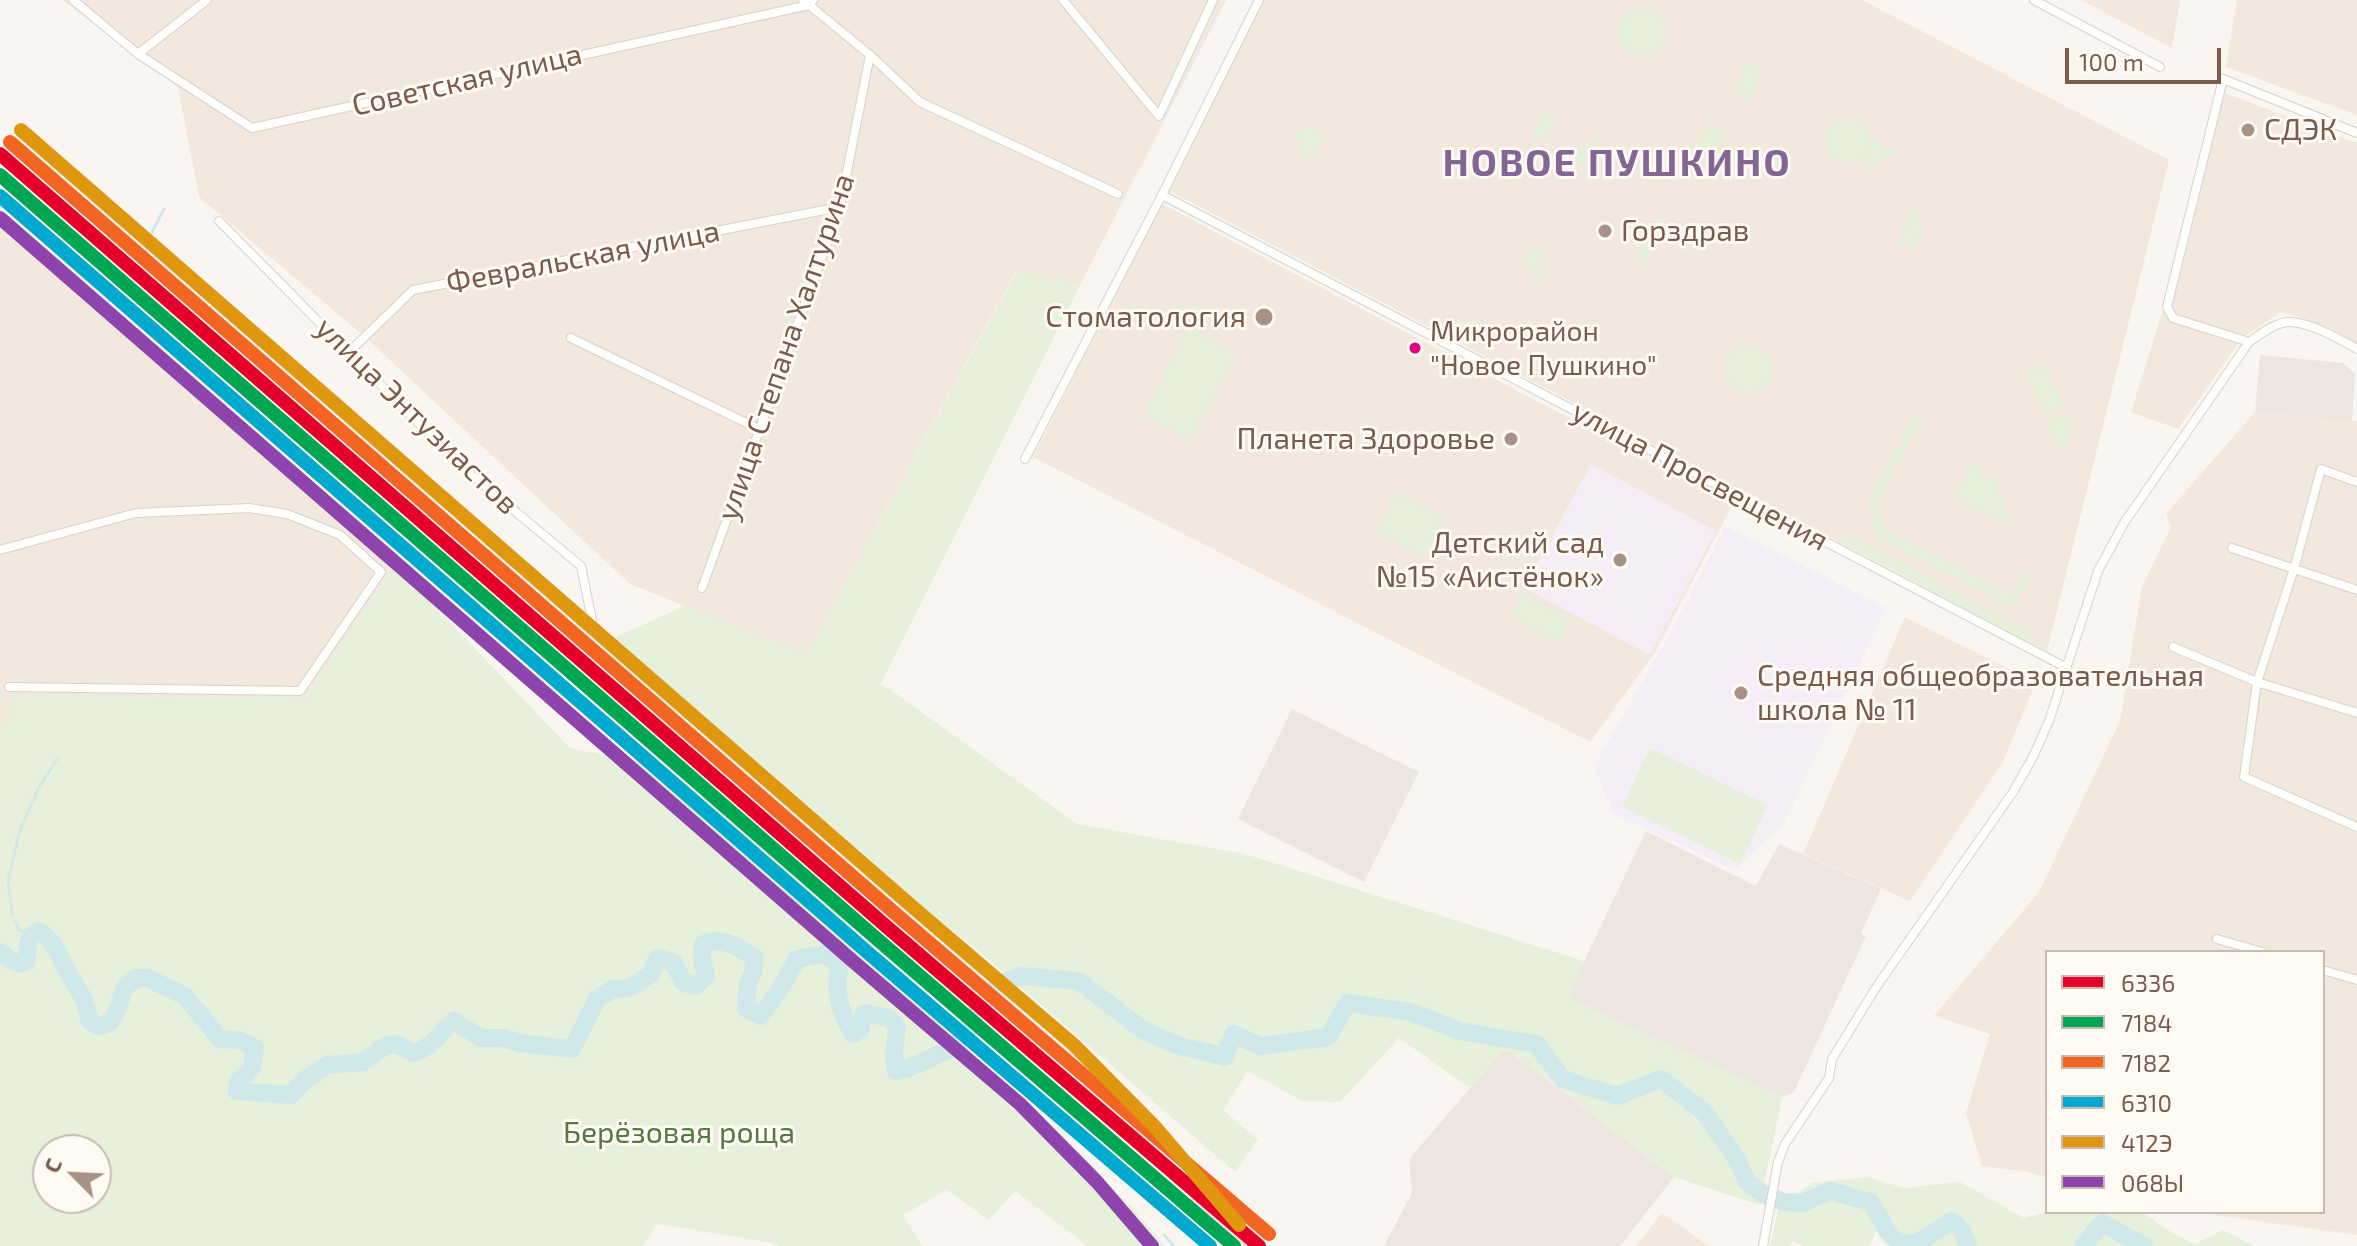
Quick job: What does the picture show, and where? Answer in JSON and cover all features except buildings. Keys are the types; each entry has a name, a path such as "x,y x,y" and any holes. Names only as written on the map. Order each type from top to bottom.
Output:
{"street":[{"name":"Советская улица","path":"73,0 138,54 252,128 808,2"},
{"path":"138,54 207,0"},
{"path":"1063,0 1159,116 1213,0"},
{"path":"1025,459 1259,0"},
{"path":"2034,0 2160,67"},
{"path":"808,2 920,102 1118,194"},
{"name":"улица Степана Халтурина","path":"702,588 840,207 870,55"},
{"path":"2249,342 2173,318 2167,307 2223,79 2357,133"},
{"name":"улица Просвещения","path":"1162,195 2067,668"},
{"name":"Февральская улица","path":"349,352 413,290 840,207"},
{"name":"улица Энтузиастов","path":"219,221 463,468 581,566 592,620"},
{"path":"1763,1246 1778,1162 1785,1144 1829,1078 1832,1059 1877,986 2013,792 2033,757 2049,721 2098,571 2124,523 2249,342 2269,329 2289,322 2320,330 2357,349"},
{"path":"571,338 761,430"},
{"path":"2357,482 2321,469 2294,569 2257,682 2244,777 2357,827"},
{"path":"0,550 136,513 249,508 287,514 340,535 381,572 300,691 9,687"},
{"path":"2232,548 2357,590"},
{"path":"2173,647 2257,682 2357,713"},
{"path":"2217,939 2255,950"},
{"path":"2325,971 2357,980"}],"shaded area":[{"path":"62,0 1226,0 1080,285 1016,271 806,655 630,584 364,336 199,197 178,87"},
{"path":"1265,0 1862,0 2169,160 2047,651 1168,190"},
{"path":"2081,0 2180,0 2172,48"},
{"path":"2237,0 2357,0 2357,115 2226,67"},
{"path":"2222,92 2357,143 2357,344 2331,328 2281,312 2242,338 2178,429 2131,412 2171,284"},
{"path":"1162,204 1733,504 1654,654 1590,742 1033,457"},
{"path":"0,220 395,565 306,698 16,696 0,735"},
{"path":"2260,355 2343,363 2355,374 2352,421 2255,412"},
{"path":"2255,412 2357,421 2357,1235 2208,1214 2325,1214 2325,950 2045,950 2045,1176 1982,1166 1966,1113 1990,1034 1934,1016 2039,892 2120,721 2142,587 2171,527 2166,514"},
{"name":"Детский сад №15 «Аистёнок»","path":"1591,464 1716,531 1650,655 1524,588"},
{"name":"Средняя общеобразовательная школа № 11","path":"1725,526 1886,608 1784,823 1735,870 1613,814 1594,766 1672,630"},
{"path":"1905,617 2036,682 2003,762 1910,901 1803,854"},
{"path":"1292,709 1419,772 1364,882 1238,819"},
{"path":"1646,831 1756,886 1779,844 1881,889 1861,933 1866,936 1794,1092 1782,1097 1572,1000 1570,991"},
{"path":"1501,1052 1510,1052 1674,1177 1620,1246 1384,1246 1412,1193 1409,1159"},
{"path":"1193,1197 1249,1246 1224,1246 1189,1203"},
{"path":"1662,1213 1709,1246 1636,1246"}],"green space":[{"path":"1642,8 1659,15 1666,32 1659,49 1642,56 1625,49 1618,32 1625,15"},
{"path":"1747,62 1764,71 1748,100 1732,91"},
{"path":"1548,109 1555,122 1548,137 1533,139 1536,121"},
{"path":"1847,118 1862,125 1869,140 1862,155 1847,162 1832,155 1825,140 1832,125"},
{"path":"1709,124 1726,132 1710,162 1694,153"},
{"path":"1314,125 1323,140 1315,156 1300,156 1302,140 1294,137 1303,128"},
{"path":"1598,137 1598,147 1589,162 1580,167 1567,164 1570,158"},
{"path":"1873,140 1896,152 1868,169 1860,164"},
{"path":"1916,207 1924,230 1914,249 1898,241"},
{"path":"1657,218 1667,223 1646,264 1636,258"},
{"path":"1535,246 1547,255 1537,267 1541,275 1551,279 1539,281 1527,268 1527,255"},
{"path":"1017,271 1080,285 880,685 1077,824 1245,854 1584,961 1570,991 1572,1000 1782,1097 1760,1205 1674,1177 1510,1052 1501,1052 1470,1088 1399,1038 1340,1102 1302,1101 1248,1071 1223,1110 1258,1140 1235,1172 975,948 593,647 685,606 806,655"},
{"path":"1188,328 1236,353 1191,440 1143,415"},
{"path":"1748,345 1765,352 1772,369 1765,386 1748,393 1731,386 1724,369 1731,352"},
{"path":"2044,363 2065,405 2045,415 2024,373"},
{"path":"2065,413 2073,420 2067,447 2061,450 2047,422"},
{"path":"1925,414 1877,504 1885,530 2012,595 2025,572 2031,575 2017,602 2009,605 1878,538 1867,504 1913,418"},
{"path":"1974,458 1985,480 1995,475 1997,487 2013,521 2007,518 2004,523 1954,497"},
{"path":"1397,492 1445,518 1424,557 1376,531"},
{"path":"1846,532 2033,634 2028,642 1840,542"},
{"name":"Берёзовая роща","path":"395,565 570,748 664,767 794,867 970,1053 1129,1204 1165,1246 1088,1246 1015,1191 989,1220 947,1190 903,1215 922,1246 779,1246 657,1224 643,1246 0,1246 0,735 15,696 306,698"},
{"path":"1522,594 1570,619 1558,642 1510,617"},
{"path":"1650,748 1768,805 1740,864 1622,807"},
{"path":"1868,1177 1904,1188 1960,1182 2024,1218 2045,1213 2145,1214 2195,1244 2223,1230 2255,1246 1904,1246 1876,1231 1869,1246 1803,1246 1793,1241 1789,1246 1770,1246 1778,1210 1811,1183"}],"waterway":[{"path":"138,263 146,252 149,238 164,209"},
{"path":"105,306 123,280"},
{"path":"12,915 8,881 19,833 39,787 57,759"},
{"path":"15,921 20,931 32,934"},
{"path":"0,952 21,964 27,961 31,936 38,931 44,935 55,947 80,992 89,1020 98,1026 110,1023 124,988 136,978 147,978 185,996 220,1039 239,1040 255,1048 252,1068 238,1081 237,1091 291,1095 305,1080 327,1065 363,1062 385,1046 397,1044 413,1053 421,1050 454,1021 481,1038 503,1038 572,1049 597,999 613,989 630,988 651,974 657,958 673,962 684,983 696,986 706,976 703,944 717,941 755,958 748,983 746,1008 761,1016 797,959 823,954 835,961 839,970 837,987 840,1004 854,1034 861,1028 864,1013 889,1018 897,1027 896,1071 952,1048 967,1033 972,1019 998,984 1021,976 1079,981 1143,1030 1176,1045 1225,1057 1233,1034 1261,1046 1328,1037 1348,1003 1410,1012 1460,1031 1536,1044 1563,1079 1617,1096 1661,1079 1703,1111 1737,1159 1747,1182 1765,1195 1784,1202 1802,1203 1830,1191 1871,1202 1887,1231 1900,1244 1918,1243 1951,1221 1962,1230 1968,1246"},
{"path":"2083,1246 2102,1223 2144,1246"},
{"path":"1164,1235 1174,1246"}],"transit line":[{"name":"412Э","path":"21,130 1074,1045 1156,1128 1239,1225"},
{"name":"7182","path":"10,142 897,915 1269,1234"},
{"name":"6336","path":"0,154 887,927 1259,1246"},
{"name":"7184","path":"0,175 1234,1246"},
{"name":"6310","path":"0,196 866,951 1210,1246"},
{"name":"068Ы","path":"0,218 1020,1104 1097,1182 1152,1246"}],"place":[{"name":"СДЭК","path":"2248,130"},
{"name":"Горздрав","path":"1605,231"},
{"name":"Стоматология","path":"1264,317"},
{"name":"Микрорайон \"Новое Пушкино\"","path":"1415,348"},
{"name":"Планета Здоровье","path":"1511,439"},
{"name":"Детский сад №15 «Аистёнок»","path":"1620,560"},
{"name":"Средняя общеобразовательная школа № 11","path":"1741,693"}],"district":[{"name":"НОВОЕ ПУШКИНО","path":"1617,163"}]}
